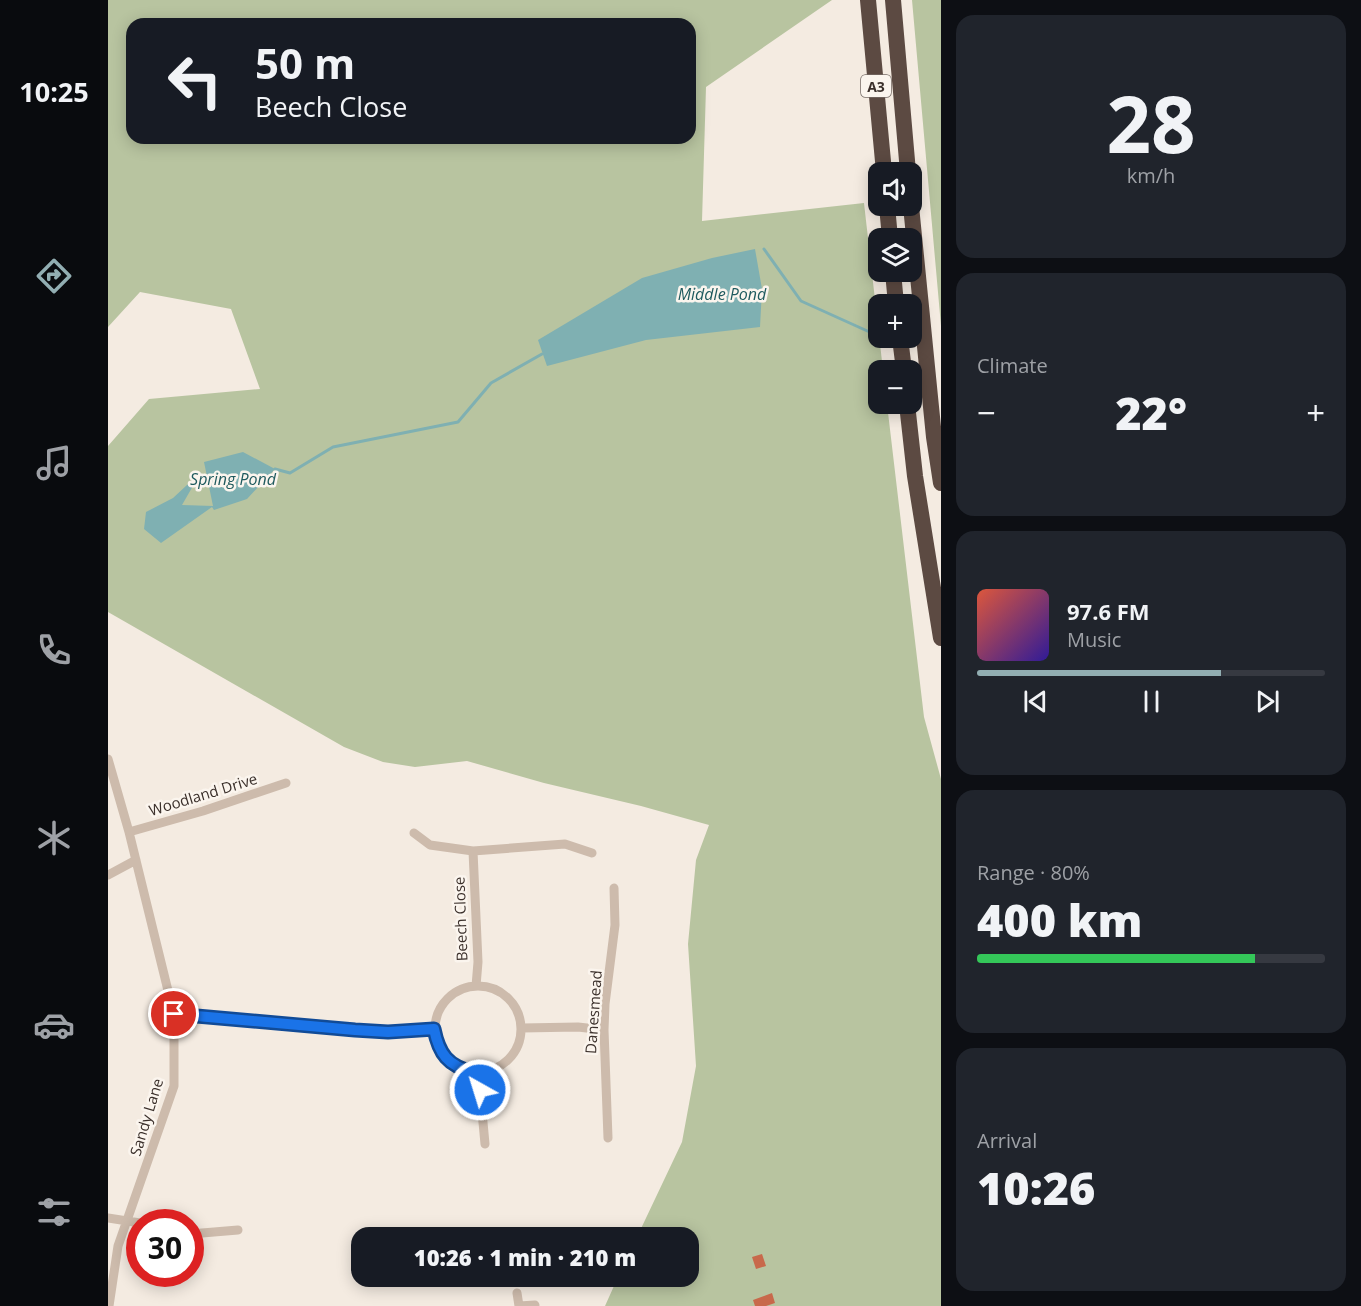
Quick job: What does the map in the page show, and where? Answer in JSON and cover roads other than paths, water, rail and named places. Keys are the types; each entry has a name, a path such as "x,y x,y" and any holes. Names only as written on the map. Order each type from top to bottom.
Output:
{"highway":[{"name":"A3","path":"868,0 883,162"},
{"name":"A3","path":"893,0 907,162"},
{"path":"912,216 934,437 941,483"},
{"path":"908,414 915,476 941,638"}],"street":[{"name":"Sandy Lane","path":"108,759 129,832 174,1014 174,1086 130,1209"},
{"name":"Woodland Drive","path":"129,832 203,811 286,783"},
{"path":"414,833 429,845 473,851 565,844 592,853"},
{"name":"Beech Close","path":"473,851 478,962 476,986"},
{"path":"108,876 136,860"},
{"name":"Danesmead","path":"608,1138 604,1030 615,924 614,888"},
{"path":"476,986 487,986 506,995 518,1011 522,1028 517,1049 512,1057 493,1070 473,1072 451,1064 437,1046 434,1029 436,1014 441,1004 452,993 465,987 476,986"},
{"path":"174,1014 388,1032 434,1029"},
{"path":"522,1028 578,1027 604,1030"},
{"path":"473,1072 480,1090 485,1143"},
{"path":"108,1218 126,1221"},
{"name":"Sandy Lane","path":"109,1306 118,1246 126,1221"},
{"path":"204,1233 238,1230"},
{"path":"517,1293 519,1306 535,1305"}],"water":[{"name":"Middle Pond","path":"755,249 762,289 760,327 646,340 547,366 538,340 642,278 712,258"},
{"name":"Spring Pond","path":"243,452 275,469 247,499 214,510 212,507 161,543 144,529 146,512 173,498 201,472 182,505 213,506 204,462"}],"waterway":[{"path":"764,249 801,301 868,331"},
{"name":"Spring Pond","path":"275,469 290,473 333,447 458,422 491,383 542,354"}]}
